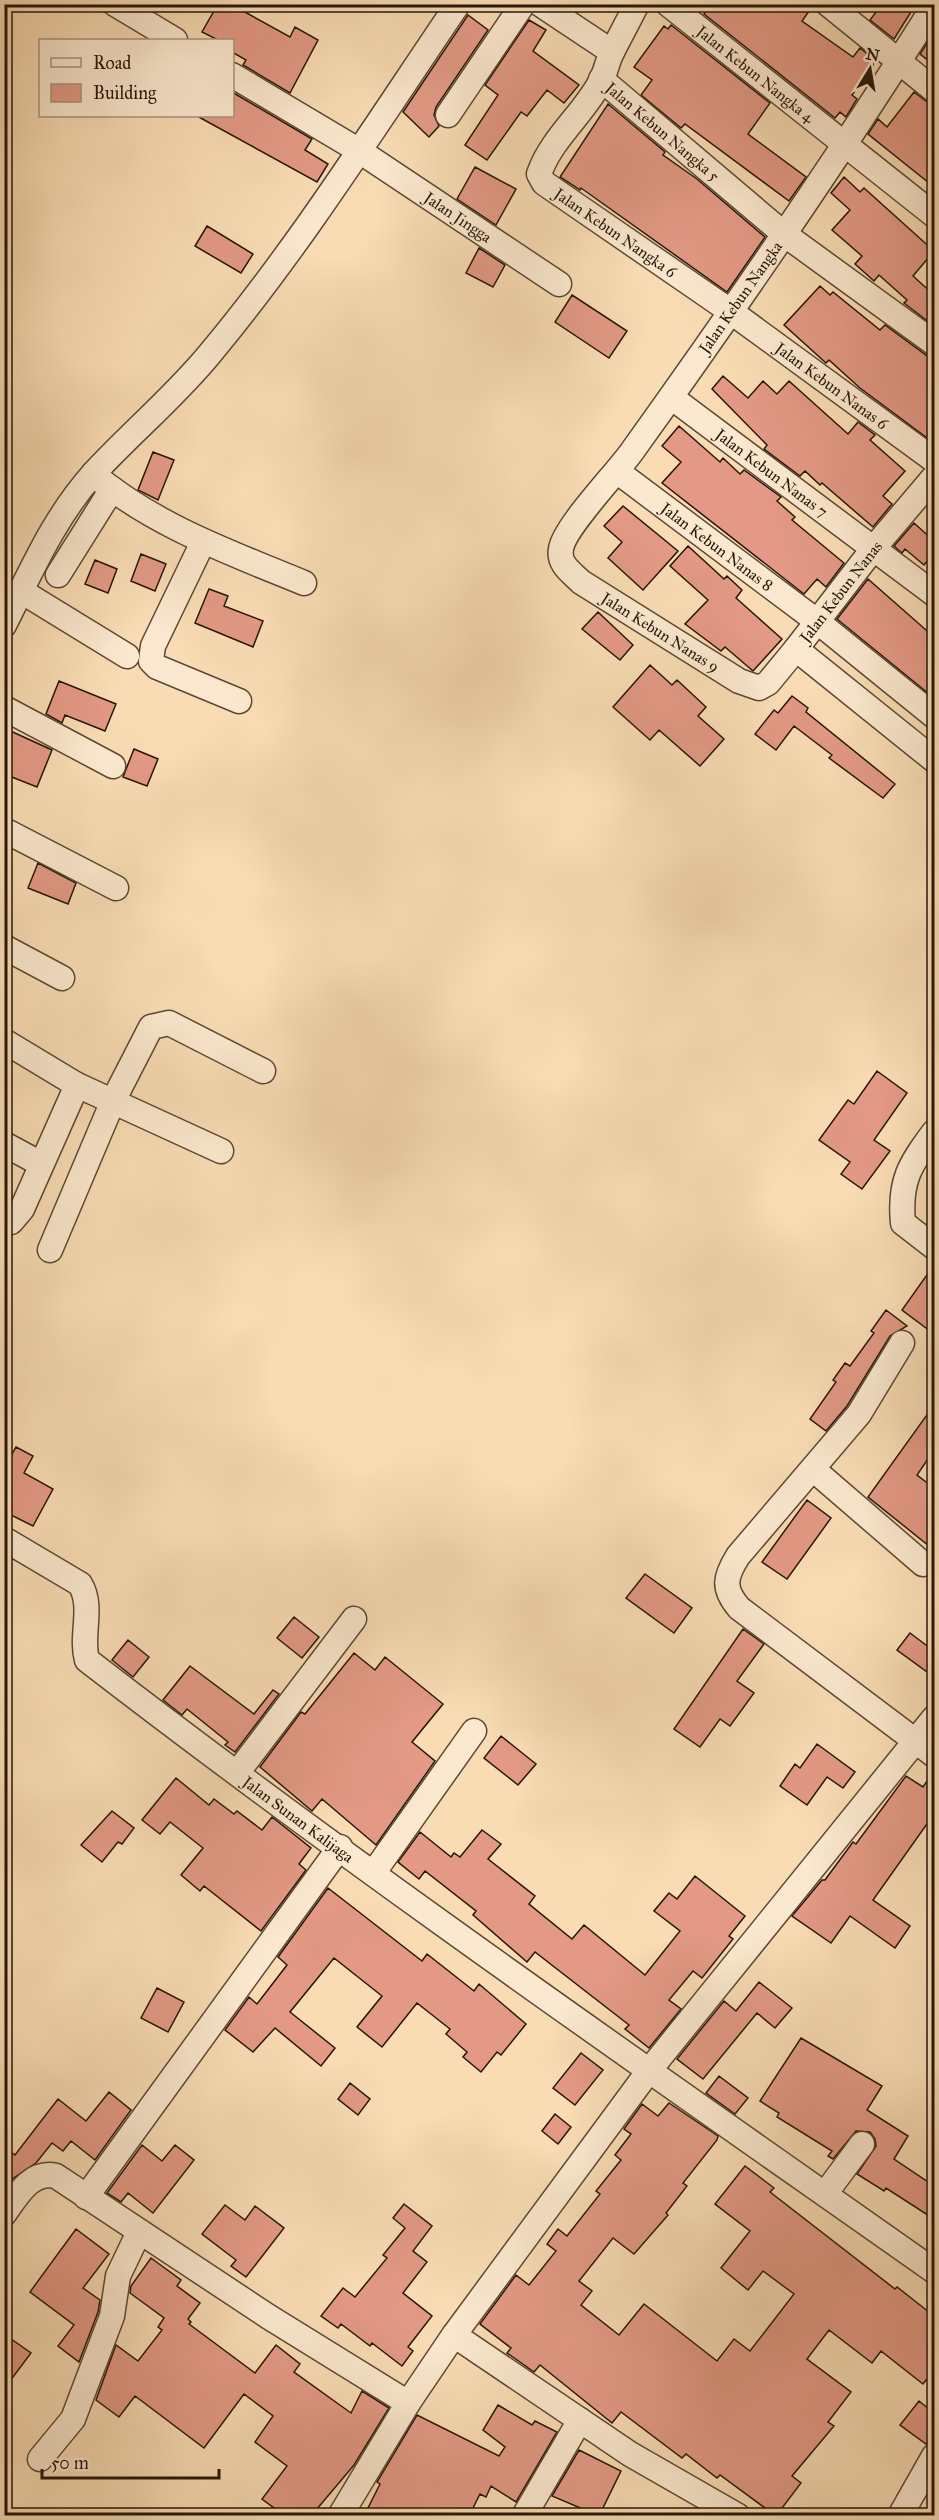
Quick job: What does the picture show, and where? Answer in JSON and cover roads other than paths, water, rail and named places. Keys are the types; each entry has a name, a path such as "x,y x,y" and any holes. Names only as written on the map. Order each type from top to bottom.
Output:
{"street":[{"path":"115,4 173,39"},
{"path":"4,625 46,539 93,474 153,417 208,356 307,226 458,4"},
{"path":"448,115 523,4"},
{"path":"540,4 612,52"},
{"name":"Jalan Kebun Nangka 5","path":"637,4 612,52 602,80 784,234 934,344"},
{"name":"Jalan Kebun Nangka 4","path":"668,4 934,215"},
{"path":"828,4 934,90"},
{"name":"Jalan Kebun Nangka","path":"581,582 563,565 561,549 567,533 618,472 671,397 784,234 934,6"},
{"name":"Jalan Jingga","path":"234,76 358,150 559,284"},
{"name":"Jalan Kebun Nangka 6","path":"602,80 556,140 539,174 544,183 562,196 730,311"},
{"name":"Jalan Kebun Nanas 6","path":"730,311 934,460"},
{"name":"Jalan Kebun Nanas 7","path":"671,397 934,594"},
{"name":"Jalan Kebun Nanas 8","path":"618,472 818,622 934,716"},
{"path":"93,474 112,489 203,542 304,583"},
{"name":"Jalan Kebun Nanas","path":"739,681 759,687 768,682 818,622 873,549 934,477"},
{"path":"58,575 112,489"},
{"path":"203,542 153,646 151,661 156,667 238,701"},
{"name":"Jalan Kebun Nanas 9","path":"581,582 739,681"},
{"path":"21,591 127,656"},
{"path":"796,649 934,760"},
{"path":"4,708 113,765"},
{"path":"4,830 116,888"},
{"path":"4,947 62,978"},
{"path":"50,1250 113,1101 151,1027 158,1023 169,1023 263,1071"},
{"path":"4,1041 77,1085 221,1151"},
{"path":"4,1223 11,1222 22,1209 77,1085"},
{"path":"934,1132 905,1177 901,1201 903,1222 934,1247"},
{"path":"4,1144 41,1164"},
{"path":"902,1343 859,1414 814,1470 738,1556 727,1573 730,1598 739,1608 925,1748"},
{"path":"814,1470 923,1564"},
{"name":"Jalan Sunan Kalijaga","path":"4,1539 80,1584 86,1594 84,1650 87,1660 237,1773 648,2072 934,2271"},
{"path":"237,1773 354,1619"},
{"path":"340,2516 408,2403 454,2335 648,2072 925,1748 934,1718"},
{"path":"374,1872 474,1731"},
{"path":"86,2197 340,1847"},
{"path":"825,2194 862,2144"},
{"path":"4,2214 19,2192 38,2176 46,2173 56,2176 139,2232 408,2403"},
{"path":"40,2458 73,2419 112,2316 118,2276 139,2232"},
{"path":"454,2335 630,2454 738,2516"},
{"path":"524,2516 551,2465 580,2420"},
{"path":"900,2516 934,2456"}]}
